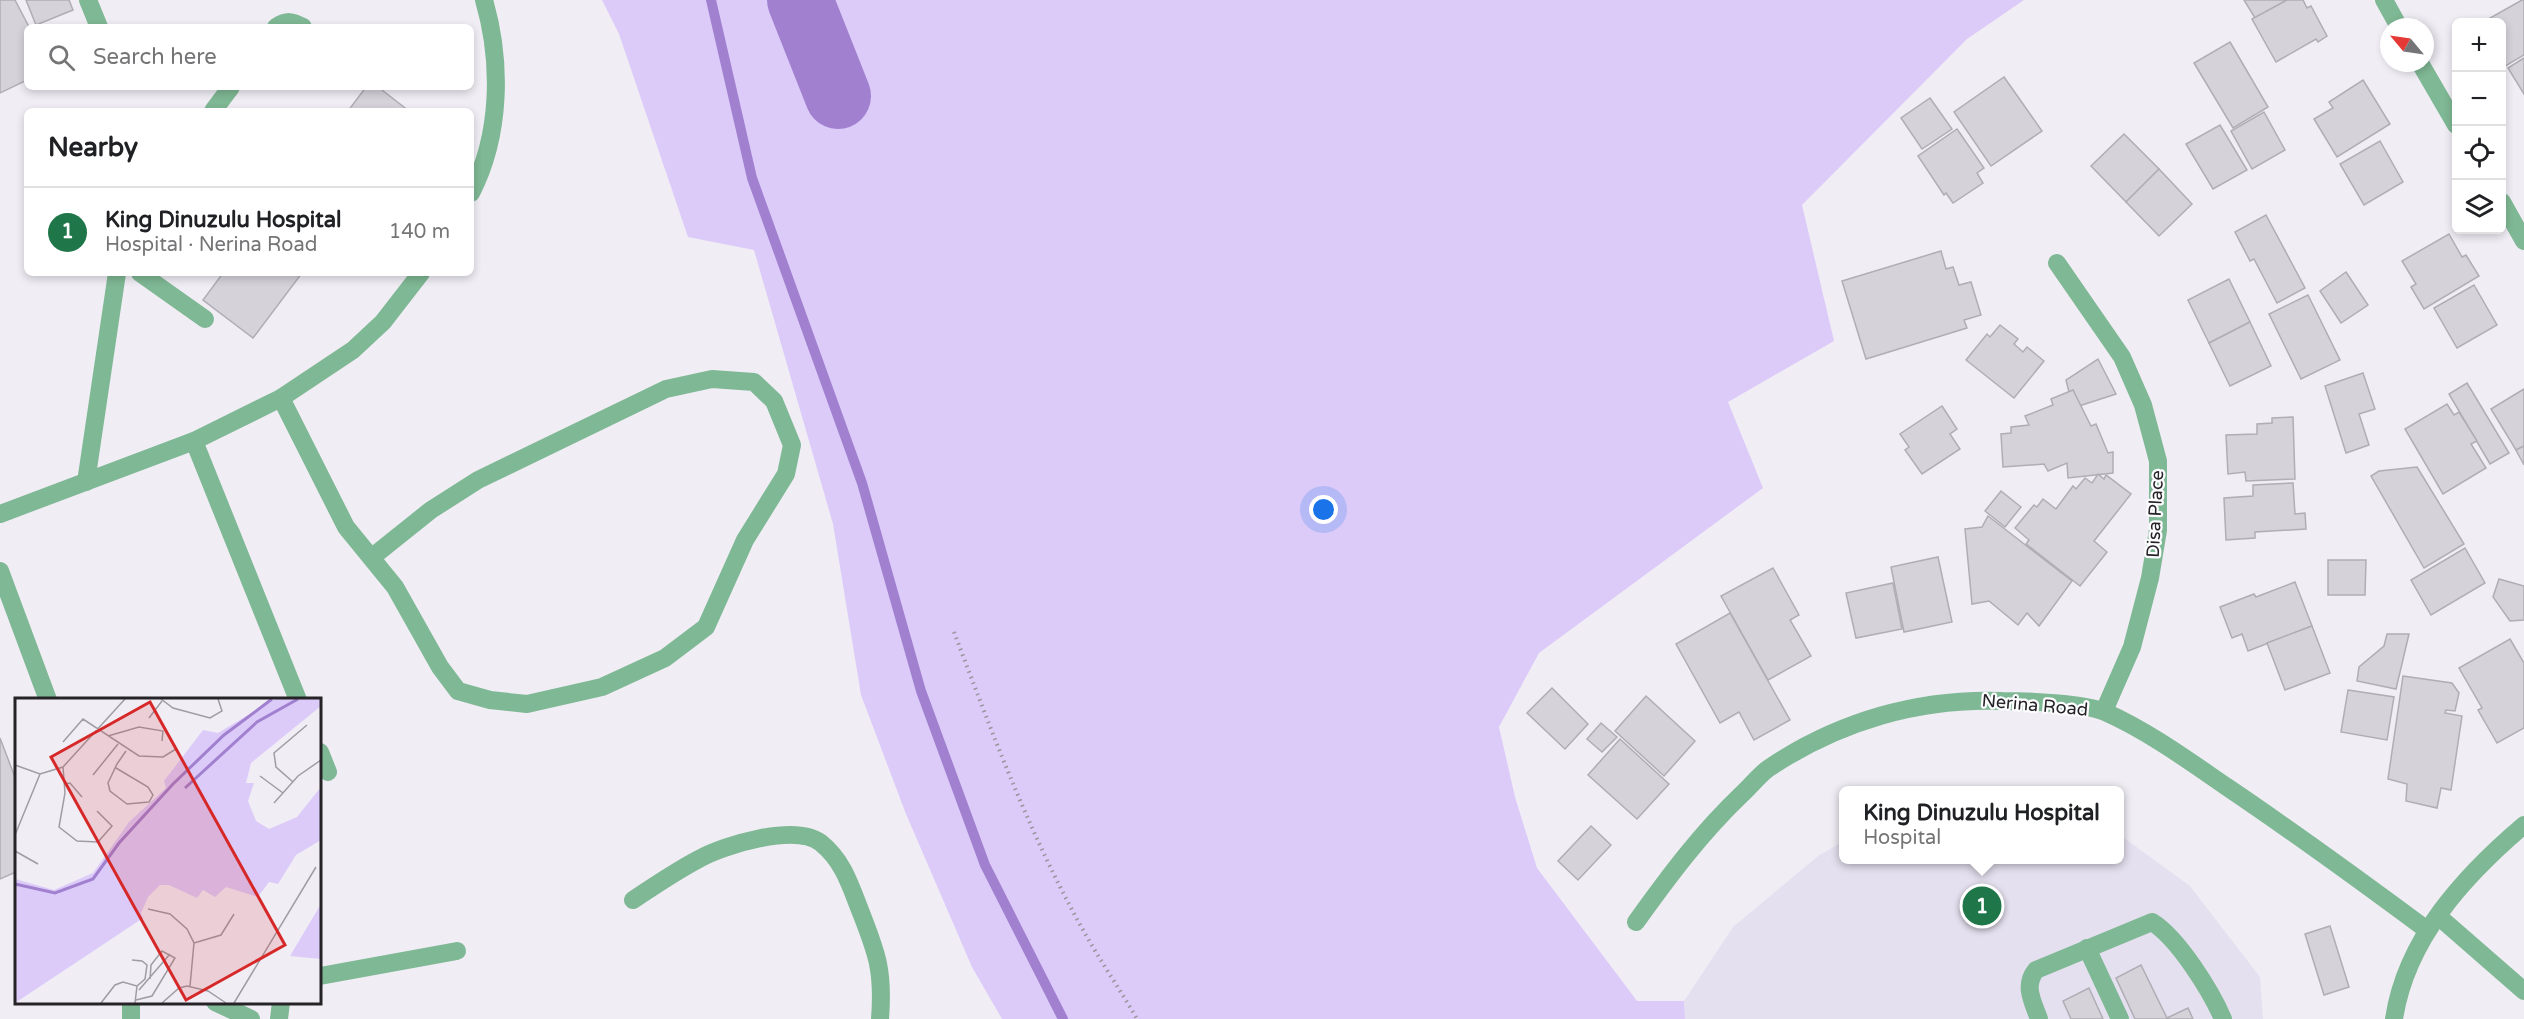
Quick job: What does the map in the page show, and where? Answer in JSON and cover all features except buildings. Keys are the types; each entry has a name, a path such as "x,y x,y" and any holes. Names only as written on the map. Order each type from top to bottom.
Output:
{"street":[{"path":"88,0 98,24"},
{"path":"474,185 493,132 496,98 491,24 484,0"},
{"path":"2384,0 2394,18"},
{"path":"281,24 293,21 298,24"},
{"path":"2425,72 2452,117"},
{"path":"215,108 229,90"},
{"path":"2506,209 2524,241"},
{"name":"Disa Place","path":"2056,263 2122,357 2143,405 2158,461 2158,530 2150,578 2132,647 2104,711"},
{"path":"86,482 117,276"},
{"path":"144,276 205,319"},
{"path":"0,514 194,441 281,398 353,350 383,322 419,276"},
{"path":"281,398 346,526 371,558 395,587 440,666 458,691 490,700 527,704 602,687 666,658 706,627 745,540 786,474 792,445 774,401 754,381 712,379 666,389 478,480 431,510 371,558"},
{"path":"194,441 298,698"},
{"path":"0,571 48,698"},
{"name":"Nerina Road","path":"1636,922 1680,861 1719,816 1768,769 1816,742 1905,707 1963,700 2039,702 2104,711 2200,768 2433,923 2524,991"},
{"path":"321,754 328,772"},
{"path":"2394,1019 2398,995 2405,975 2433,923 2451,898 2524,825"},
{"path":"633,900 700,857 758,839 792,834 820,842 845,869 879,958 882,988 880,1019"},
{"path":"2039,1019 2030,994 2031,976 2036,970 2152,922 2173,941 2217,1005 2223,1019"},
{"path":"2087,948 2120,1019"},
{"path":"321,976 457,951"},
{"path":"219,1004 251,1019"},
{"path":"279,1019 281,1004"}],"path":[{"path":"954,632 1007,771 1052,868 1087,937 1137,1019"}],"shaded area":[{"path":"602,0 2024,0 1967,39 1802,205 1834,341 1728,402 1763,488 1539,653 1499,727 1515,797 1537,868 1637,1001 1684,1001 1685,1019 1002,1019 972,967 906,814 861,695 833,524 754,250 688,237 619,34"},
{"path":"2124,838 2190,886 2260,977 2263,1019 1685,1019 1684,1001 1733,927 1818,856 1839,844 1839,864 2124,864"}],"waterway":[{"path":"711,0 752,178 862,483 921,691 985,865 1063,1019"},
{"path":"800,0 838,96"}],"place":[{"name":"King Dinuzulu Hospital","path":"1982,906"}]}
